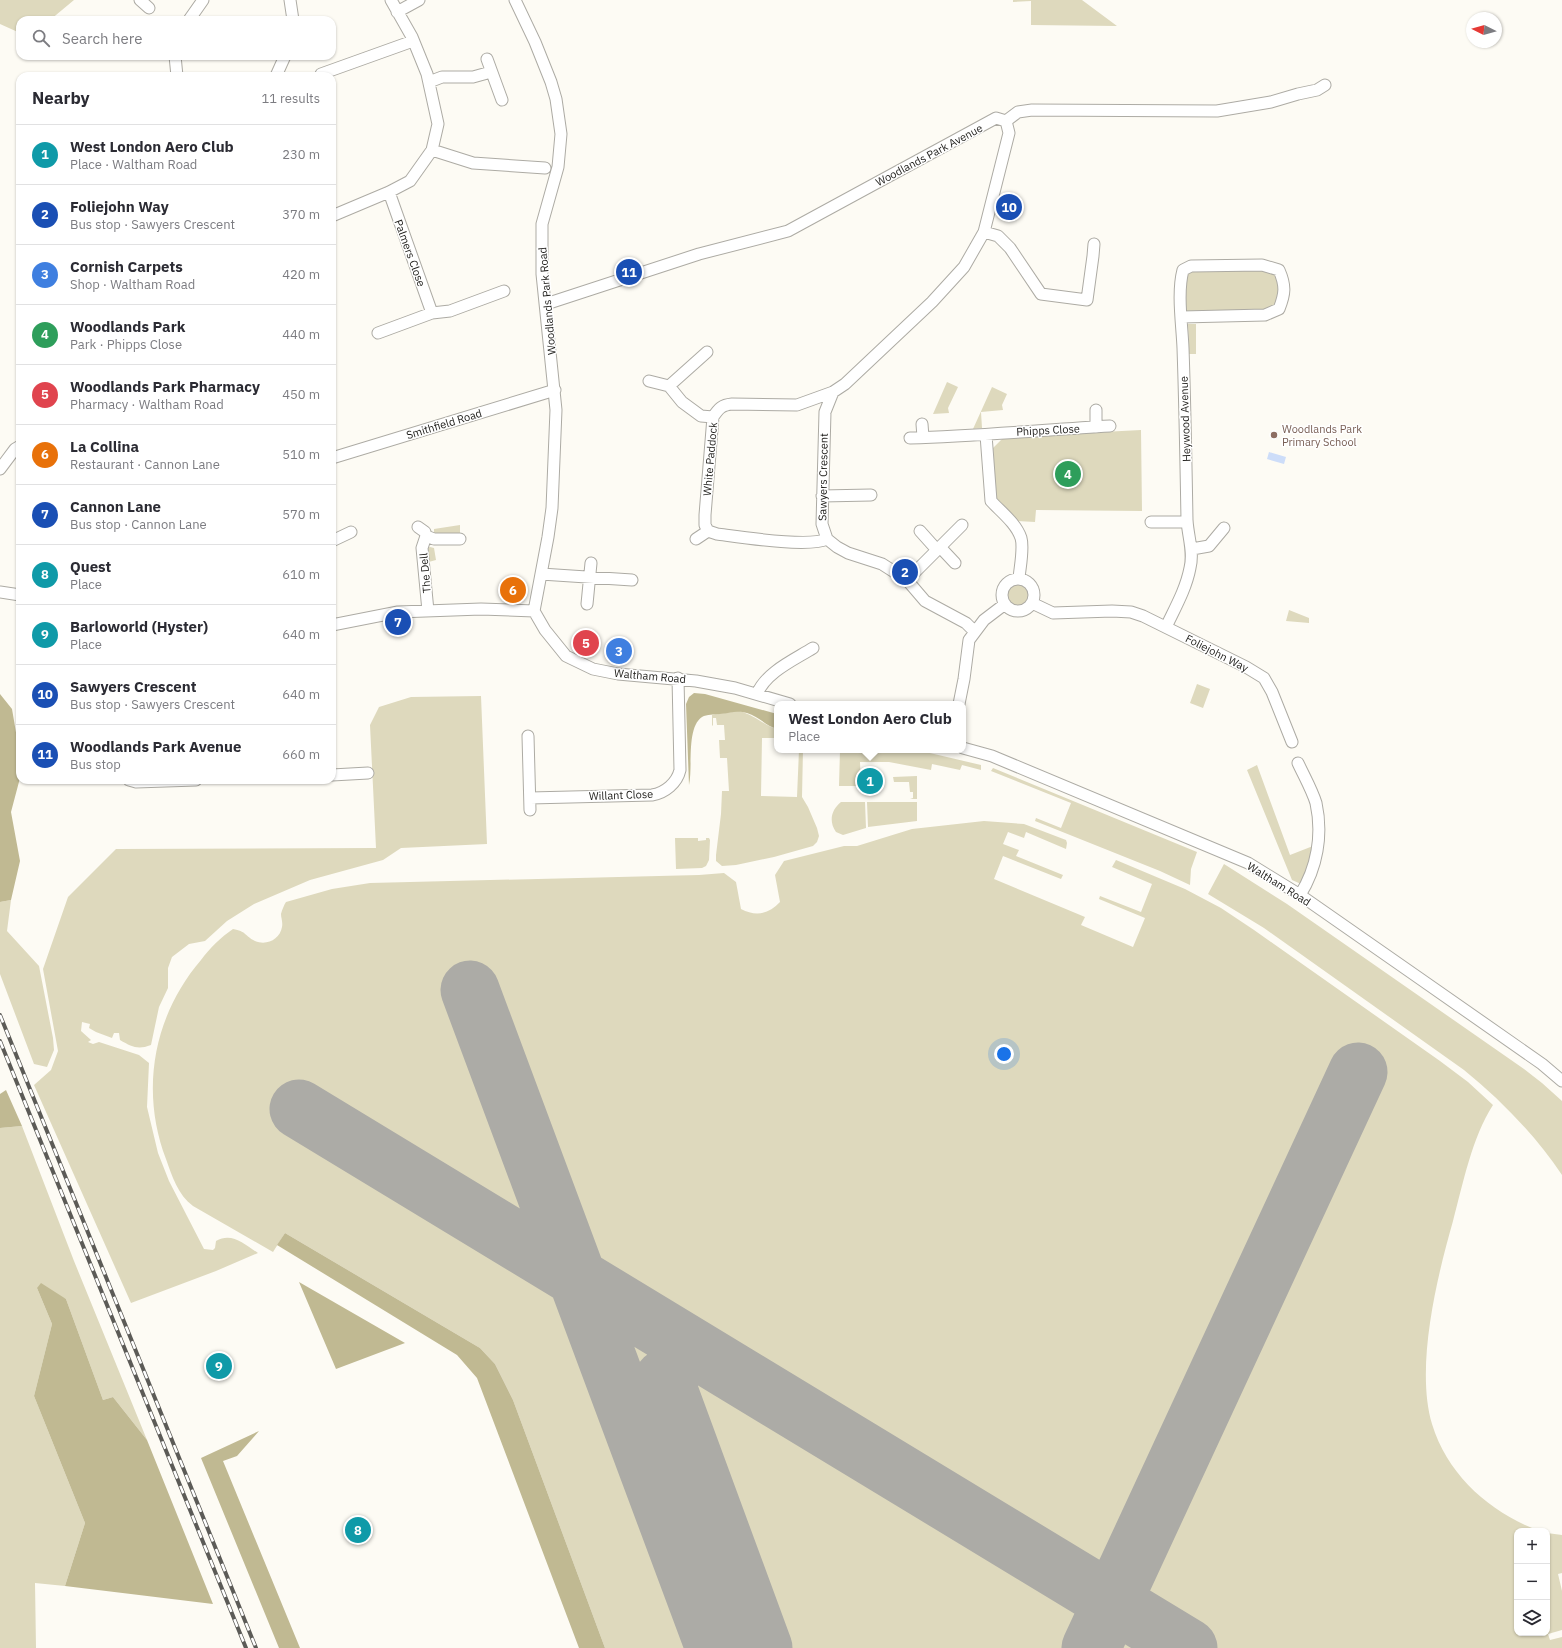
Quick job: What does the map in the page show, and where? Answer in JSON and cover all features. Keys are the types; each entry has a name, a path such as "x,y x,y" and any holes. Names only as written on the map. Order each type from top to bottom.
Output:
{"street":[{"path":"140,0 149,8"},
{"path":"193,16 203,0"},
{"path":"290,0 292,16"},
{"path":"336,214 389,192 410,181 432,150 438,124 427,74 413,41 391,0"},
{"path":"397,12 419,0"},
{"name":"Woodlands Park Road","path":"515,0 535,42 548,75 556,99 560,134 558,166 542,224 542,261 556,410 552,508 534,611"},
{"path":"327,72 413,41"},
{"path":"487,59 502,100"},
{"path":"175,60 177,72"},
{"path":"278,72 283,60"},
{"path":"429,82 442,77 473,77 491,72"},
{"name":"Woodlands Park Avenue","path":"546,304 699,254 788,231 1018,112 1032,110 1217,111 1270,102 1317,90 1325,85"},
{"name":"Sawyers Crescent","path":"827,539 822,524 824,412 833,392 845,384 932,302 964,266 984,232 1009,133 1001,120"},
{"path":"432,150 473,163 525,173 545,168"},
{"name":"Palmers Close","path":"389,192 432,313"},
{"path":"984,232 998,236 1010,248 1041,294 1087,300 1094,244"},
{"name":"Heywood Avenue","path":"1166,627 1190,568 1192,549 1188,522 1180,279 1182,270 1191,266 1262,265 1279,270 1284,282 1283,297 1278,309 1264,315 1182,317"},
{"path":"378,333 432,313 450,311 504,291"},
{"path":"669,386 707,352"},
{"path":"649,381 669,386 682,402 701,416 713,417"},
{"name":"Smithfield Road","path":"336,457 555,390"},
{"name":"White Paddock","path":"708,531 705,525 705,515 713,417 719,408 724,405 797,405 833,392"},
{"path":"810,401 819,405 824,412"},
{"path":"1096,410 1096,427"},
{"path":"922,424 923,437"},
{"name":"Phipps Close","path":"910,438 986,435 1006,432 1110,426"},
{"path":"986,435 991,501 1012,522 1021,538 1019,578"},
{"path":"0,469 16,448"},
{"path":"822,496 871,495"},
{"path":"1152,522 1188,522"},
{"path":"907,580 962,525"},
{"name":"The Dell","path":"418,527 425,532 426,536 422,548 428,610"},
{"path":"1192,549 1209,546 1224,528"},
{"path":"696,539 708,531 717,534 796,542 820,542 827,539 848,553 882,564 907,580 926,601 966,624 974,631"},
{"path":"920,531 955,563"},
{"path":"336,539 351,532"},
{"name":"The Dell","path":"426,536 434,538 460,539"},
{"path":"587,604 591,563"},
{"path":"541,574 632,580"},
{"path":"1019,578 1025,580 1033,587 1034,598 1029,607 1019,611 1014,610 1005,604 1002,594 1005,584 1019,578"},
{"path":"0,592 16,594"},
{"name":"Foliejohn Way","path":"1032,603 1052,613 1131,612 1144,616 1246,667 1264,678 1272,692 1292,742"},
{"path":"960,701 969,640 974,631 984,620 1005,604"},
{"path":"336,624 398,612 481,609 534,611"},
{"name":"Waltham Road","path":"534,611 545,630 566,656 593,669 618,674 678,678 735,688 780,701"},
{"path":"757,694 759,689 774,673 813,648"},
{"name":"Willant Close","path":"530,798 652,795 661,793 670,787 677,778 680,770 678,678"},
{"path":"528,736 530,810"},
{"name":"Waltham Road","path":"966,749 992,756 1248,863 1300,896 1528,1054 1562,1081"},
{"path":"1298,763 1315,803 1319,830 1316,860 1308,882 1300,896"},
{"path":"336,775 368,774"}],"shaded area":[{"path":"0,0 74,0 55,16 16,16 16,31 0,24"},
{"path":"1013,0 1082,0 1117,26 1031,25 1031,1 1013,2"},
{"path":"1264,269 1274,274 1279,283 1279,296 1275,304 1267,310 1186,311 1185,277 1190,272"},
{"path":"1188,324 1196,324 1196,354 1189,354"},
{"path":"947,382 958,387 948,408 949,413 933,414"},
{"path":"992,387 1007,394 1002,405 1003,410 981,412 982,428 973,429"},
{"path":"1141,430 1142,511 1036,510 1035,522 1017,521 996,500 993,448 1004,437"},
{"path":"460,525 460,539 434,539 434,529"},
{"path":"426,548 434,548 436,560 425,563"},
{"path":"1018,582 1027,586 1031,595 1027,604 1018,608 1009,604 1005,595 1009,586"},
{"path":"1289,610 1309,618 1309,623 1286,621"},
{"path":"1197,684 1210,689 1203,708 1190,703"},
{"path":"694,693 705,694 774,713 774,728 755,716 743,712 708,715 702,717 697,722 692,739 689,785 686,704 689,697"},
{"path":"0,694 12,709 16,732 16,784 18,784 11,812 20,861 11,900 0,902"},
{"path":"481,696 487,844 401,848 383,860 310,880 254,904 227,921 205,941 189,944 172,957 168,968 168,988 159,1007 151,1045 142,1047 132,1046 120,1040 119,1033 114,1033 112,1038 96,1032 89,1028 90,1024 82,1022 81,1031 91,1040 88,1042 93,1044 99,1042 139,1055 149,1063 147,1107 158,1153 169,1181 204,1249 213,1250 215,1248 216,1241 233,1238 258,1253 216,1271 131,1303 34,1085 51,1070 58,1051 43,969 68,897 116,849 376,848 370,725 379,707 411,697"},
{"path":"739,711 774,728 774,738 762,738 761,796 797,797 799,753 803,753 802,797 808,807 819,836 817,842 813,846 774,857 736,865 722,866 716,861 722,791 729,791 727,758 720,758 719,740 725,740 724,725 717,725 716,718 713,718 713,726 712,715"},
{"path":"840,753 930,753 981,765 981,770 962,765 960,770 932,764 931,770 889,762 860,762 861,786 839,786"},
{"path":"1257,765 1290,855 1313,846 1312,858 1301,884 1292,880 1247,770"},
{"path":"993,768 1197,852 1191,869 1190,885 1160,871 1035,821 1036,818 1061,828 1071,803 991,771"},
{"path":"917,776 917,799 910,799 913,798 913,792 910,792 909,782 894,782 893,777"},
{"path":"841,802 865,802 866,828 843,835 836,832 832,824 832,816 835,808"},
{"path":"867,802 917,802 917,821 868,827"},
{"path":"984,821 1024,824 1066,840 1066,849 1026,832 1024,838 1008,832 1003,844 1019,850 1016,856 1063,875 1061,879 1003,856 994,879 1085,917 1081,925 1133,947 1145,918 1099,899 1100,896 1141,912 1152,884 1112,867 1116,860 1185,889 1221,908 1254,930 1440,1061 1468,1082 1493,1105 1479,1131 1469,1161 1441,1268 1430,1322 1427,1349 1427,1401 1432,1424 1439,1443 1460,1476 1488,1503 1504,1514 1532,1528 1514,1528 1514,1636 1549,1636 1550,1640 1562,1637 1562,1648 605,1648 513,1400 495,1364 480,1348 285,1233 273,1252 193,1206 179,1191 166,1159 158,1133 154,1107 153,1081 156,1055 162,1030 172,1005 185,982 212,947 233,929 243,932 255,941 264,943 276,938 281,931 281,914 286,902 332,889 370,883 699,875 724,873 736,882 741,909 752,913 762,913 767,912 780,902 775,875 784,861 844,846 857,846 912,829"},
{"path":"675,838 698,838 698,841 709,838 709,860 706,866 702,868 676,869"},
{"path":"1224,864 1287,904 1524,1069 1562,1101 1562,1175 1552,1160 1517,1119 1491,1093 1464,1070 1264,928 1208,894"},
{"path":"11,900 7,931 39,966 54,1050 47,1067 34,1064 0,974 0,902"},
{"path":"6,1090 22,1126 0,1128 0,1094"},
{"path":"22,1126 74,1261 147,1440 113,1397 103,1400 66,1299 37,1288 52,1324 34,1396 85,1523 65,1586 35,1583 36,1648 0,1648 0,1128"},
{"path":"285,1233 480,1348 495,1364 513,1400 605,1648 579,1648 477,1378 457,1355 277,1245"},
{"path":"299,1282 405,1343 336,1369"},
{"path":"41,1283 66,1299 103,1400 113,1397 147,1440 213,1604 65,1586 85,1523 34,1396 52,1324 37,1288"},
{"path":"259,1431 237,1456 223,1461 300,1648 279,1648 201,1458"},
{"path":"1550,1533 1562,1535 1562,1573 1558,1574 1562,1591 1562,1630 1550,1633"}],"water":[{"path":"1269,452 1286,457 1284,464 1267,459"}],"runway":[{"path":"470,990 715,1648"},
{"path":"1091,1648 1358,1072"},
{"path":"299,1109 1188,1648"},
{"path":"664,1379 763,1648"}],"railway":[{"path":"0,1015 256,1648"},
{"path":"0,1041 246,1648"}],"place":[{"name":"Sawyers Crescent","path":"1009,207"},
{"name":"Woodlands Park Avenue","path":"629,272"},
{"name":"Woodlands Park Primary School","path":"1274,435"},
{"name":"Woodlands Park","path":"1068,474"},
{"name":"Foliejohn Way","path":"905,572"},
{"name":"La Collina","path":"513,590"},
{"name":"Cannon Lane","path":"398,622"},
{"name":"Woodlands Park Pharmacy","path":"586,643"},
{"name":"Cornish Carpets","path":"619,651"},
{"name":"West London Aero Club","path":"870,781"},
{"name":"Barloworld (Hyster)","path":"219,1366"},
{"name":"Quest","path":"358,1530"}]}
